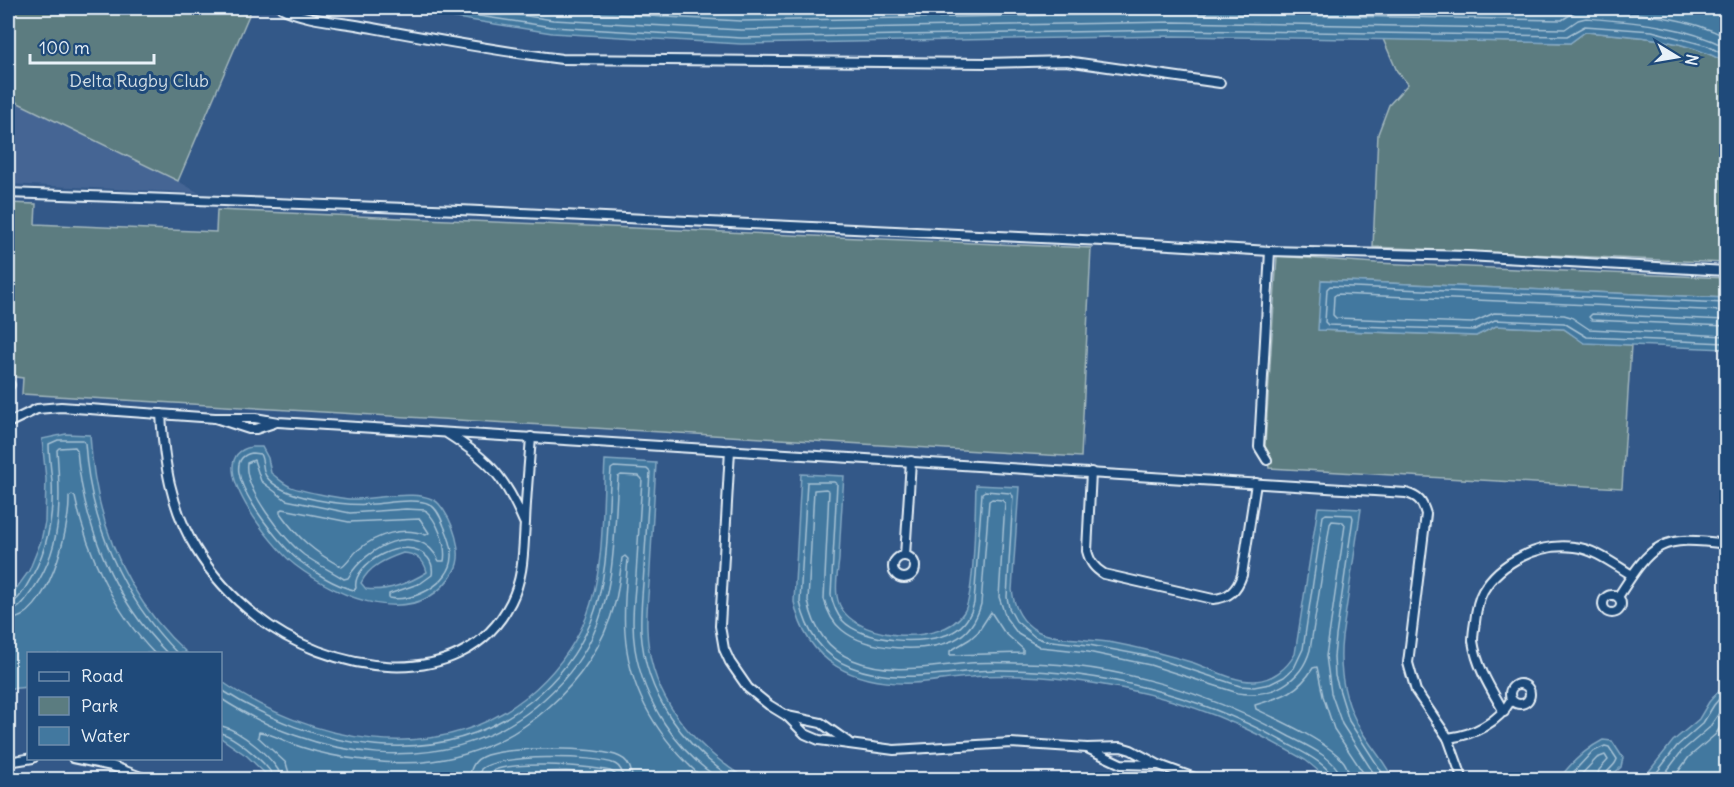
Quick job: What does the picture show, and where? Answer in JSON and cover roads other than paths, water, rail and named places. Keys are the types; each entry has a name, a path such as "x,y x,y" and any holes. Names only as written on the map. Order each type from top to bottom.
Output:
{"street":[{"path":"282,8 322,19 497,51 562,59 986,63 1066,61 1220,82"},
{"path":"8,193 459,210 1270,251 1467,256 1726,272"},
{"path":"1267,460 1258,447 1270,251"},
{"path":"8,423 37,409 48,408 215,418 249,429 278,422 1406,493 1422,501 1426,514 1408,663 1416,691 1448,738 1463,780"},
{"path":"161,414 171,494 188,534 211,571 237,599 273,628 311,648 343,660 394,666 422,665 450,657 478,642 503,616 516,590 524,557 531,437"},
{"path":"447,433 483,458 496,471 525,524"},
{"path":"730,450 721,613 722,638 730,662 748,688 787,716 796,727 811,737 825,741 894,750 1011,743 1087,748 1121,747 1159,765 1200,780"},
{"path":"905,556 911,461"},
{"path":"1091,472 1087,551 1089,559 1096,568 1104,574 1213,599 1227,596 1239,585 1256,483"},
{"path":"1618,597 1649,553 1660,546 1676,541 1695,540 1726,544"},
{"path":"1504,712 1479,668 1473,638 1476,611 1482,592 1496,574 1538,549 1558,546 1575,547 1594,553 1632,575"},
{"path":"1448,738 1465,736 1484,726 1504,712 1511,700"},
{"path":"787,716 821,723 848,743"},
{"path":"1087,748 1121,764 1159,765"},
{"path":"8,762 27,760"},
{"path":"79,760 112,766 149,780"}],"water":[{"path":"393,8 1726,8 1726,62 1675,43 1585,32 1570,43 1174,36 741,44 552,33"},
{"path":"1321,280 1726,298 1726,349 1584,343 1564,329 1496,326 1476,336 1318,330"},
{"path":"66,434 90,435 98,496 117,554 146,607 186,652 27,652 27,687 8,689 8,600 29,571 41,541 45,522 46,479 42,439"},
{"path":"251,447 262,447 268,458 271,473 293,488 309,492 351,499 410,495 432,499 444,510 456,536 458,555 454,571 439,590 420,601 399,605 377,604 333,589 295,565 258,524 237,485 233,468 237,455","holes":["403,553 422,561 427,572 390,588 366,589 361,583 364,577 379,564"]},
{"path":"605,460 656,463 647,621 650,654 656,676 665,697 691,734 726,765 746,779 624,779 566,771 513,773 478,780 271,779 247,756 222,739 222,682 256,702 293,719 332,732 372,739 413,740 452,733 490,719 526,697 545,680 575,640 586,618 597,580 603,520"},
{"path":"801,474 844,476 836,591 844,611 857,623 875,631 895,635 916,635 936,631 953,624 964,612 968,603 974,552 976,485 1019,487 1012,590 1019,613 1031,627 1053,636 1114,643 1154,652 1247,681 1262,680 1273,676 1288,664 1295,654 1318,507 1361,509 1342,637 1342,674 1347,698 1356,721 1393,779 1330,780 1305,760 1239,725 1192,707 1120,688 1059,679 1008,676 891,683 871,680 836,666 810,641 800,623 794,602"},
{"path":"1726,683 1726,779 1643,779 1673,741 1699,719 1709,702"},
{"path":"1603,740 1612,741 1623,758 1621,767 1608,779 1559,779 1579,757"}],"park label":[{"name":"Delta Rugby Club","path":"139,81"}]}
